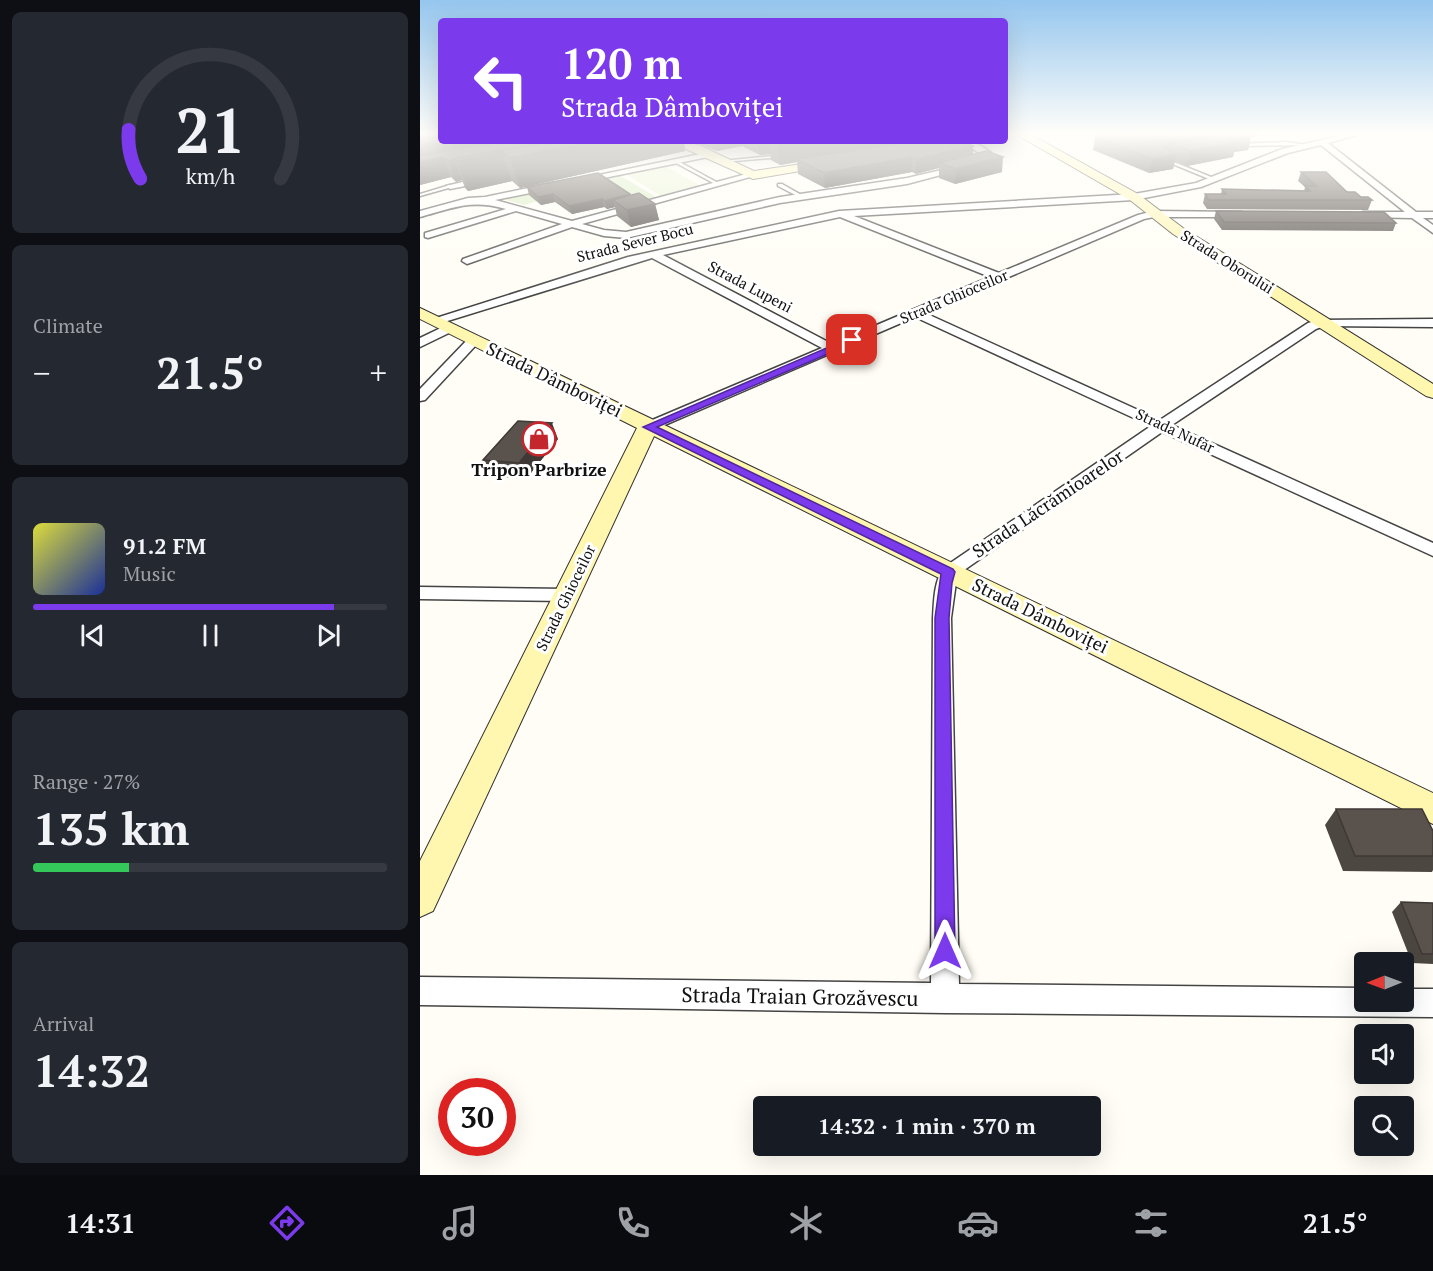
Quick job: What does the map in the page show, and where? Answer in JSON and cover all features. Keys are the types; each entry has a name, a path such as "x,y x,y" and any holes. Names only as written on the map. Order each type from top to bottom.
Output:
{"street":[{"path":"452,188 468,201"},
{"path":"420,214 468,201 485,200 544,188"},
{"path":"467,261 572,224 703,188"},
{"path":"485,200 621,235 771,202 869,188"},
{"name":"Strada Oborului","path":"1118,188 1134,197 1154,214 1433,392"},
{"name":"Strada Sever Bocu","path":"420,343 435,321 603,267 839,214 1134,197 1186,188"},
{"path":"1380,188 1433,230"},
{"path":"428,235 516,208"},
{"path":"539,214 562,210"},
{"path":"839,214 999,277"},
{"name":"Strada Ghioceilor","path":"420,899 648,427 1129,222 1154,214 1249,214"},
{"path":"1356,215 1433,215"},
{"name":"Strada Lupeni","path":"653,254 720,287 832,349"},
{"name":"Strada Nufăr","path":"915,313 1433,550"},
{"name":"Strada Dâmboviței","path":"435,321 1433,809"},
{"name":"Strada Lăcrămioarelor","path":"949,572 1162,425 1305,330 1322,322 1433,322"},
{"path":"420,397 473,340"},
{"path":"945,999 942,618 944,589 949,572"},
{"path":"420,593 568,595"},
{"name":"Strada Traian Grozăvescu","path":"420,991 1433,1003"}],"lane":[{"path":"420,195 444,188"},
{"path":"785,188 803,197"}],"green space":[{"path":"549,188 580,188 524,205 499,198"},
{"path":"612,188 641,188 659,199 638,205"},
{"path":"648,188 700,188 664,198"}],"building":[{"path":"528,188 621,188 630,194 605,201 602,199 569,206 553,194 538,197"},
{"path":"1307,188 1343,188 1347,192 1355,192 1361,197 1368,197 1372,200 1209,200 1205,194 1226,194 1222,189 1310,191"},
{"path":"639,193 655,204 627,210 613,200"},
{"path":"1216,211 1384,212 1396,223 1224,222"},
{"path":"518,421 552,423 519,463 483,460"},
{"path":"1336,809 1422,809 1433,831 1433,856 1355,856"},
{"path":"1401,902 1433,903 1433,954 1422,954"}],"place":[{"name":"Tripon Parbrize","path":"539,439"}],"route":[{"path":"852,340 648,427 949,572 943,595 942,618 945,951"}]}
